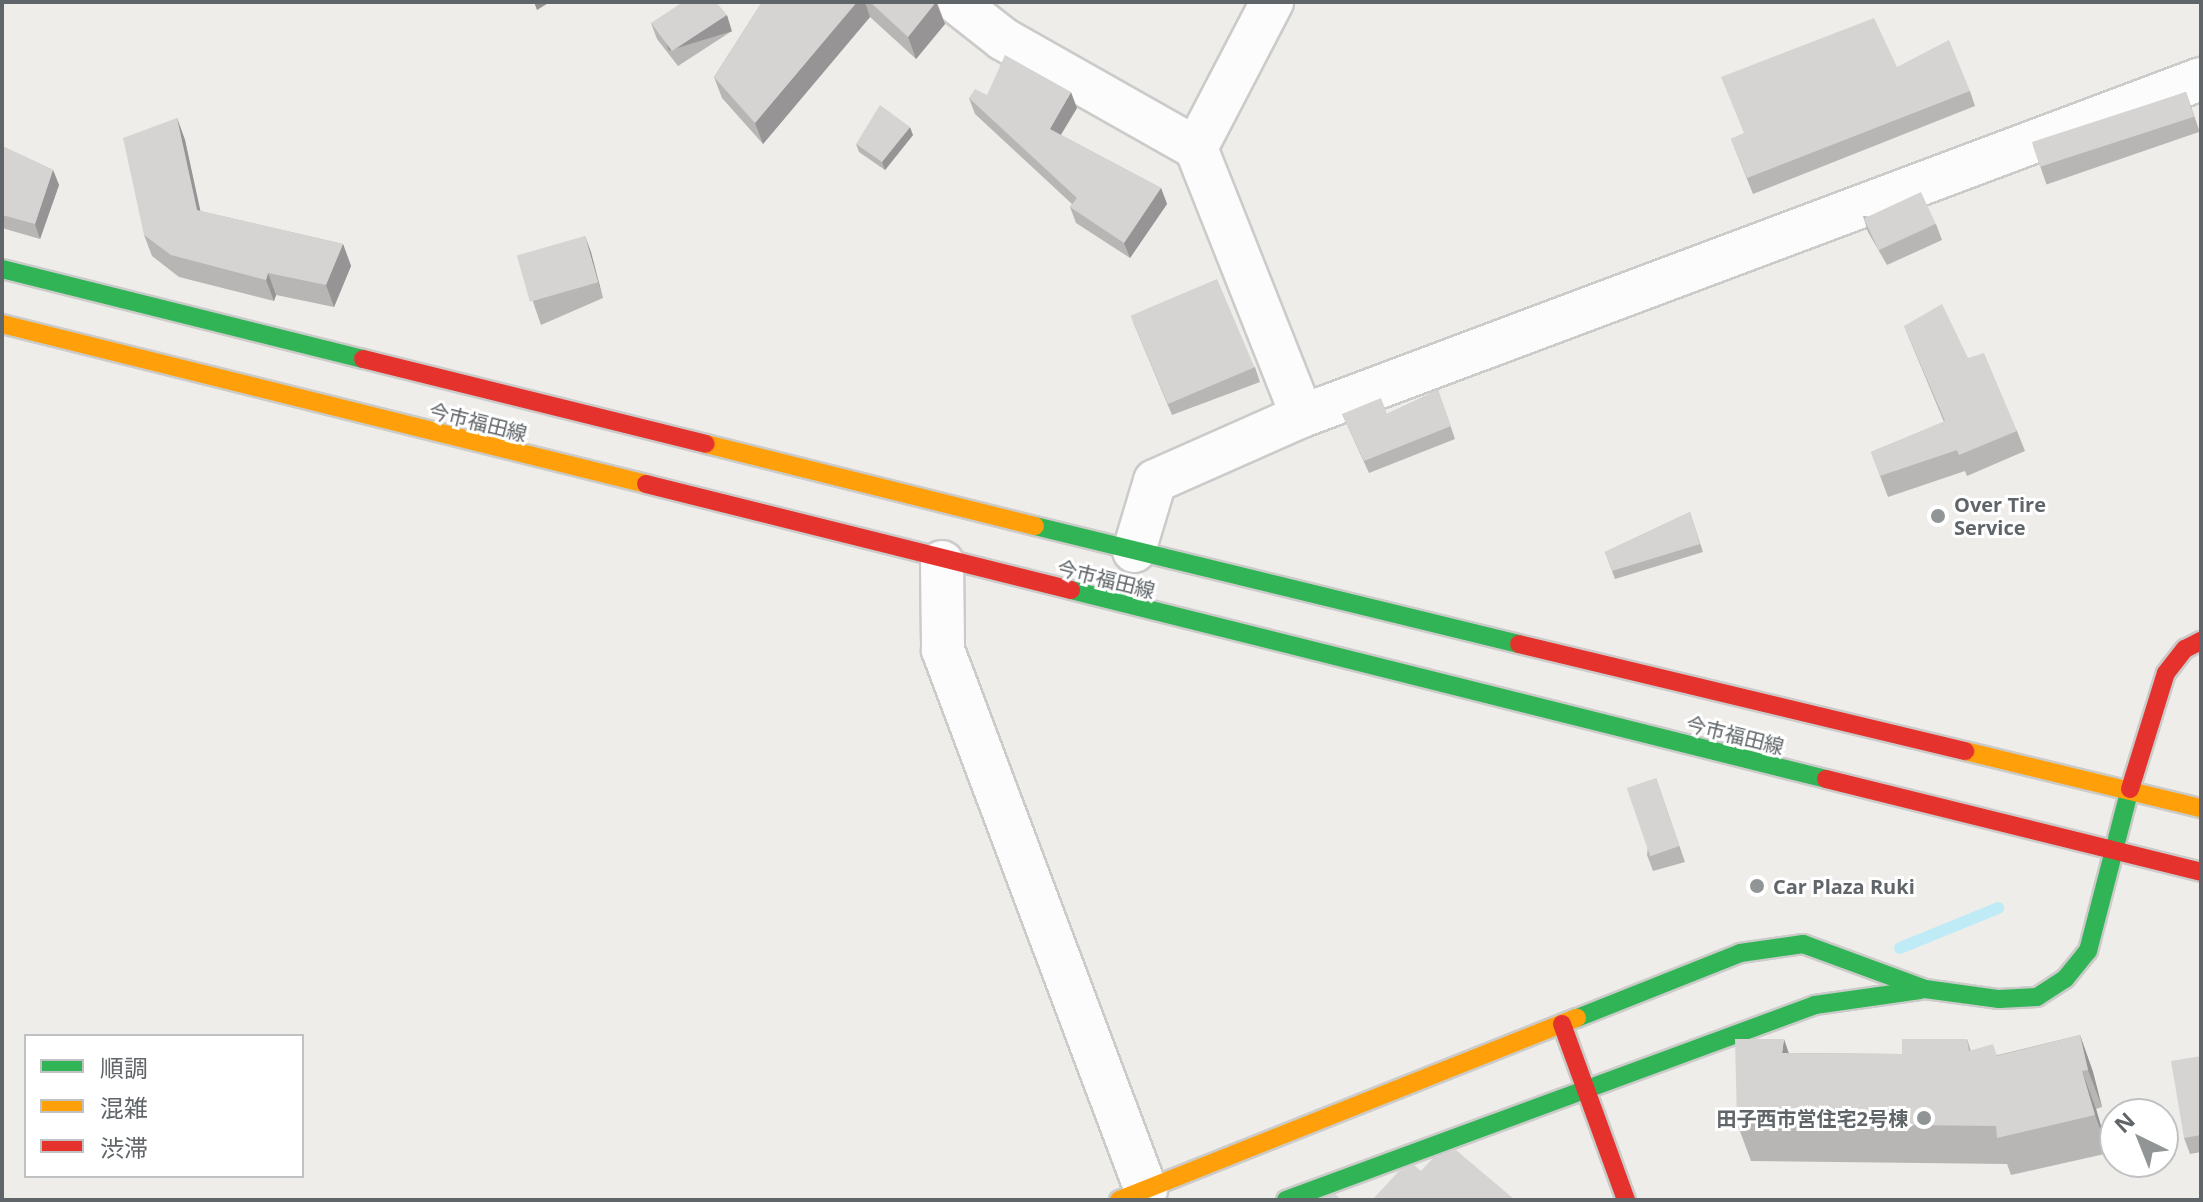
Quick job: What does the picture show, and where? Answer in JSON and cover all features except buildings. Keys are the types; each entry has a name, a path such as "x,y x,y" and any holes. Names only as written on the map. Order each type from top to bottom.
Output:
{"main road":[{"name":"今市福田線","path":"2,269 1134,551 2201,808"},
{"name":"今市福田線","path":"2,324 942,562 2201,872"},
{"path":"1147,1189 1740,953 1803,944 1925,989 1999,999 2037,997 2065,979 2088,951 2166,673 2185,649 2201,641"},
{"path":"1286,1200 1587,1092 1815,1005 1925,989"},
{"path":"1562,1024 1626,1200"},
{"path":"1147,1189 1194,1192"}],"street":[{"path":"956,2 1003,39 1196,148 1302,416"},
{"path":"1196,148 1272,2"},
{"path":"1134,551 1155,481 1302,416 2201,79"},
{"path":"942,562 943,650 1147,1189"}],"waterway":[{"path":"1900,948 1998,908"}],"traffic: fast":[{"path":"2,269 363,359"},
{"path":"1035,526 1519,644"},
{"path":"1071,590 1826,779"},
{"path":"1577,1018 1740,953 1803,944 1925,989 1999,999 2037,997 2065,979 2088,951 2130,789"},
{"path":"1286,1200 1815,1005 1920,990"}],"traffic: slow":[{"path":"2,324 646,484"},
{"path":"706,444 1035,526"},
{"path":"1965,751 2201,808"},
{"path":"1119,1200 1577,1018"}],"traffic: jam":[{"path":"363,359 706,444"},
{"path":"646,484 1071,590"},
{"path":"2130,789 2166,673 2185,649 2201,641"},
{"path":"1519,644 1965,751"},
{"path":"1826,779 2201,872"},
{"path":"1562,1024 1626,1200"}],"place":[{"name":"Over Tire Service","path":"1938,516"},
{"name":"Car Plaza Ruki","path":"1757,886"},
{"name":"田子西市営住宅2号棟","path":"1924,1118"}]}
